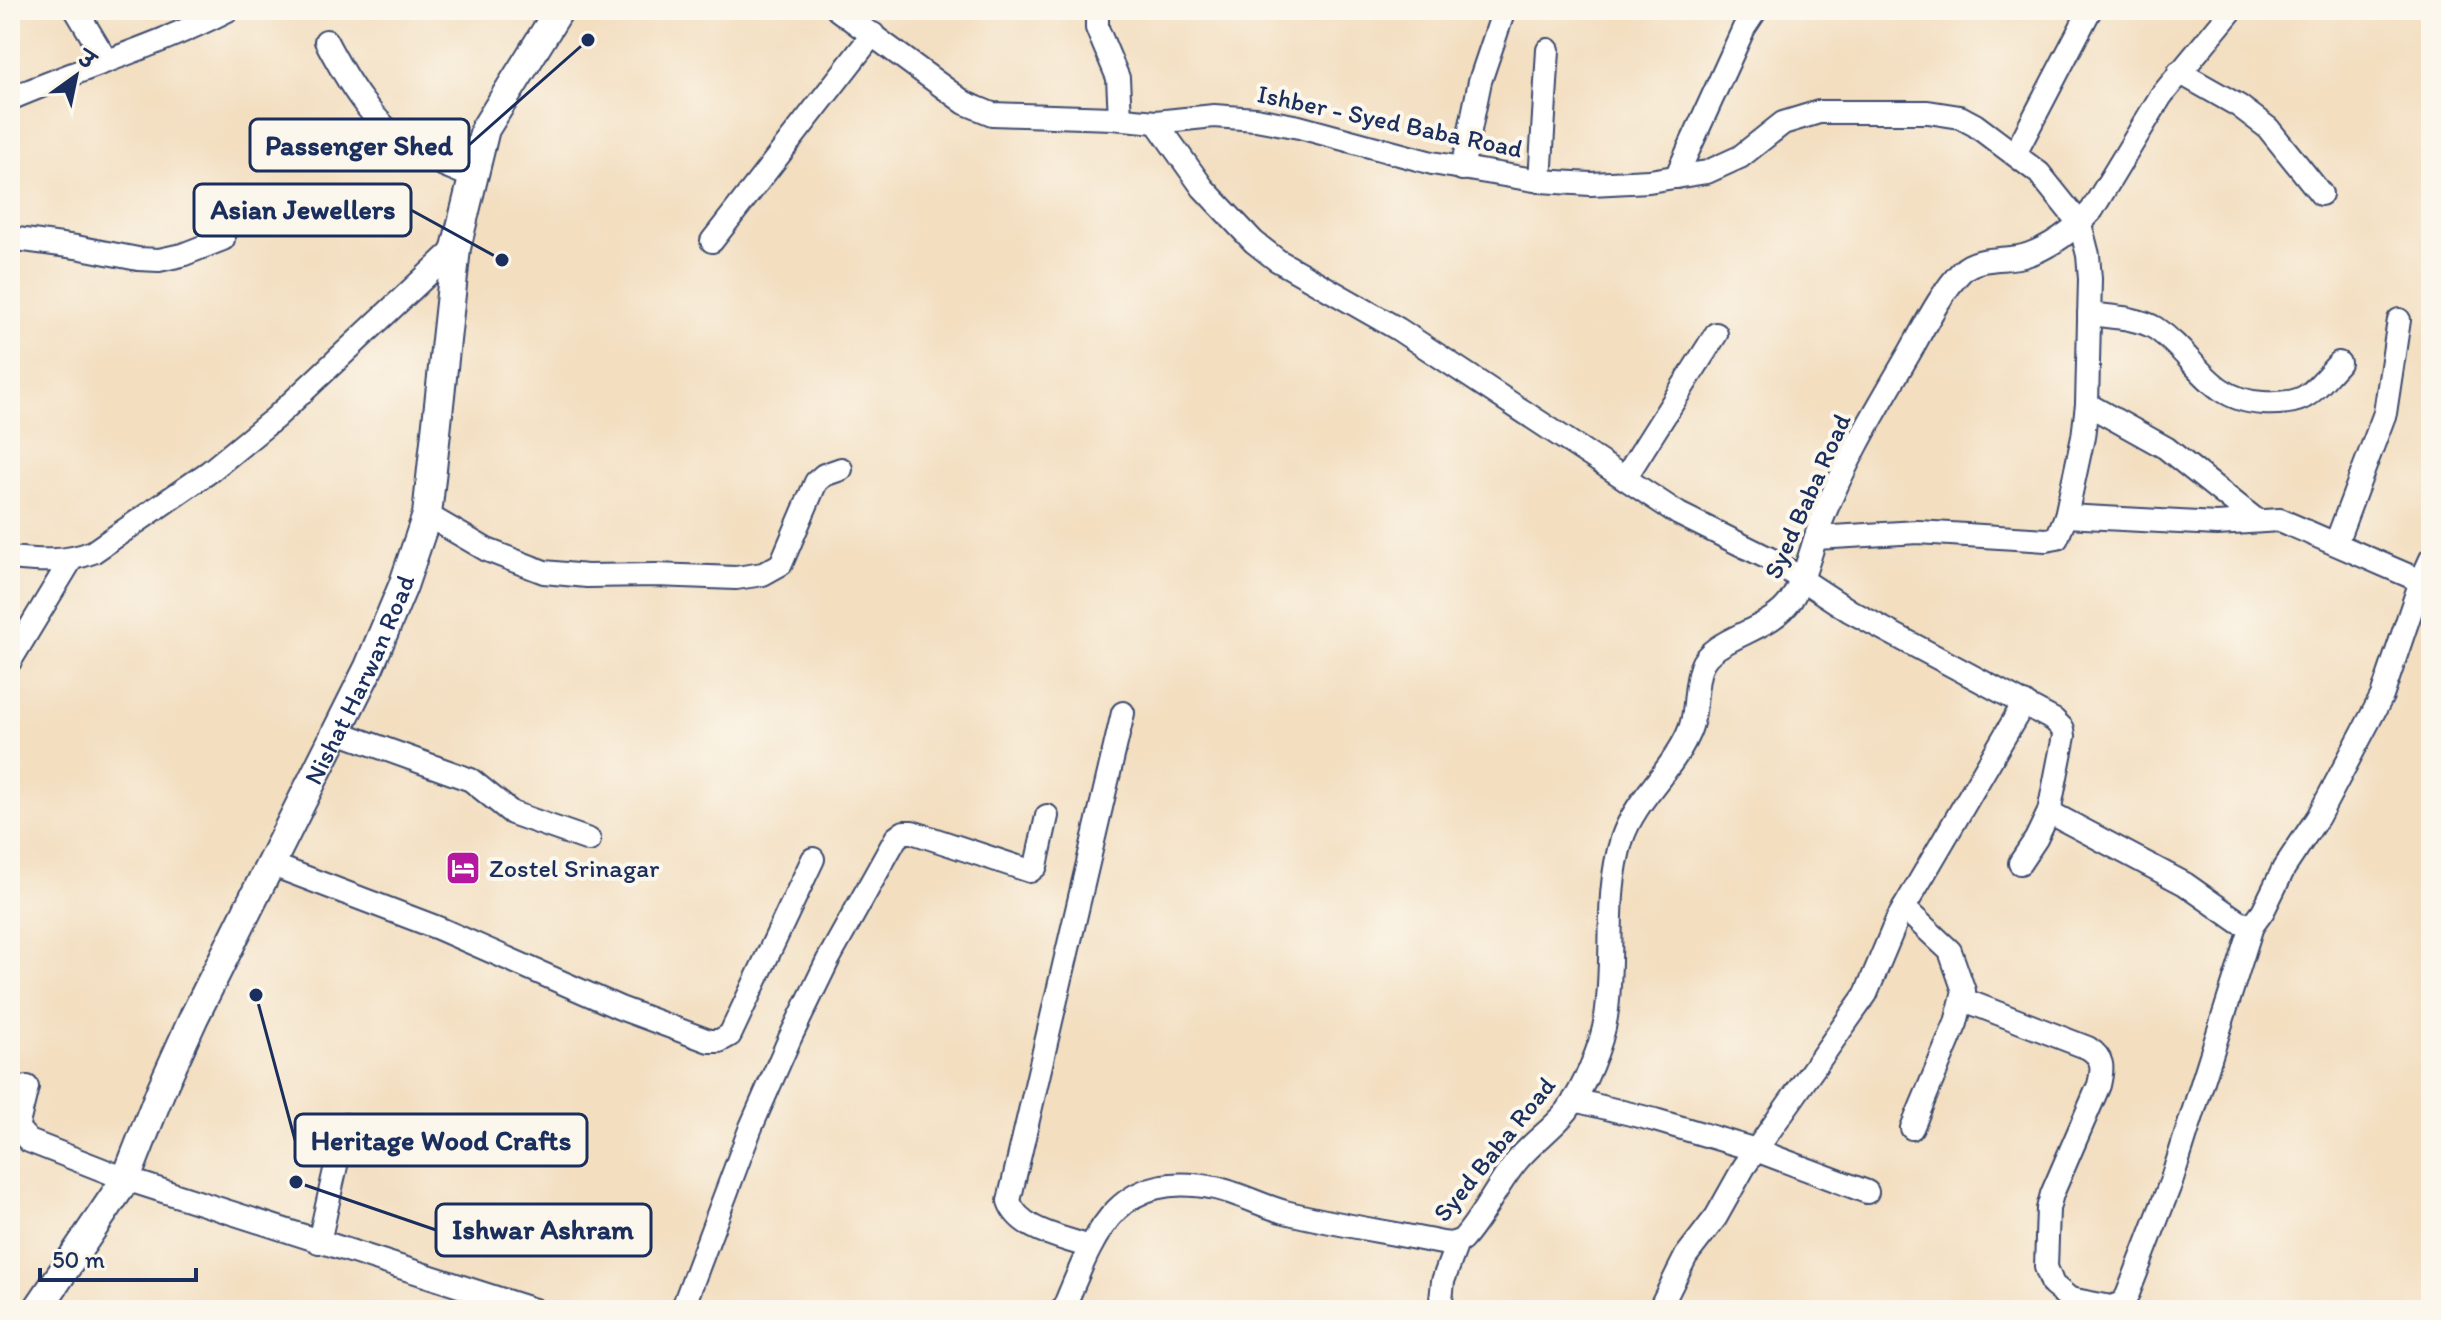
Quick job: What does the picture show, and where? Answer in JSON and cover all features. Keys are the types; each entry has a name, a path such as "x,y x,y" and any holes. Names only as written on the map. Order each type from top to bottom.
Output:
{"main road":[{"name":"Nishat Harwan Road","path":"37,1310 126,1179 187,1032 369,667 403,586 427,515 456,248 485,129 559,10"}],"street":[{"path":"76,10 106,60"},
{"path":"10,99 106,60 148,47 228,10"},
{"name":"Ishber - Syed Baba Road","path":"838,10 978,110 1010,116 1120,118 1156,122 1214,116 1256,119 1299,127 1419,160 1540,181 1591,184 1676,177 1724,166 1783,123 1819,112 1928,112 1960,117 2039,173 2080,224"},
{"path":"1097,10 1097,28 1118,78 1120,118"},
{"path":"1462,169 1486,60 1504,10"},
{"path":"1676,177 1744,28 1756,10"},
{"path":"2015,154 2090,10"},
{"name":"Syed Baba Road","path":"1063,1310 1089,1247 1124,1201 1145,1190 1167,1184 1218,1188 1288,1213 1442,1243 1457,1243 1469,1233 1515,1162 1565,1113 1574,1100 1604,1030 1612,893 1623,835 1688,735 1693,722 1701,667 1707,656 1718,646 1750,633 1781,612 1791,601 1822,521 1879,406 1925,324 1962,271 1978,262 2024,256 2037,251 2080,224 2092,210 2131,142 2179,72 2232,10"},
{"path":"712,241 873,34"},
{"path":"326,41 357,94 392,133 428,158 473,177"},
{"path":"1540,181 1548,50"},
{"path":"2179,72 2239,106 2268,128 2321,194"},
{"path":"1156,122 1203,188 1254,242 1277,260 1398,329 1679,514 1772,560 1850,611 2054,720 2063,729 2064,736 2049,812 2020,863"},
{"path":"1816,538 1918,532 2046,540 2057,538 2066,516 2087,404 2088,255 2080,224"},
{"path":"10,238 159,260 182,255 223,239"},
{"path":"10,558 43,562 71,560 93,552 145,517 209,472 275,418 456,248"},
{"path":"2089,314 2154,327 2226,395 2248,402 2296,402 2307,397 2339,363"},
{"path":"2336,543 2385,413 2399,320"},
{"path":"1625,478 1716,334"},
{"path":"2087,404 2166,448 2256,520"},
{"path":"427,515 487,550 544,572 587,576 736,578 763,574 781,564 816,482 824,475 841,469"},
{"path":"2066,516 2217,524 2280,520 2421,581"},
{"path":"1964,1000 2088,1048 2101,1059 2103,1069 2099,1085 2058,1177 2048,1209 2046,1267 2053,1285 2070,1299 2111,1307 2122,1303 2171,1182 2252,926 2284,868 2318,817 2382,696 2431,559"},
{"path":"10,661 71,560"},
{"path":"1659,1310 1686,1256 1716,1217 1756,1150 1866,994 1904,908 2024,703"},
{"path":"1089,1247 1026,1224 1016,1217 1009,1201 1123,713"},
{"path":"335,731 471,780 512,813 589,840"},
{"path":"2049,812 2185,884 2239,922 2252,926"},
{"path":"682,1310 751,1127 790,1038 828,960 896,838 904,832 912,832 1030,871 1036,866 1047,816"},
{"path":"270,864 438,928 649,1020 709,1041 719,1041 730,1035 813,859"},
{"path":"1904,908 1950,951 1962,982 1964,1000 1912,1128"},
{"path":"27,1087 17,1123 21,1135 29,1141 126,1179 534,1310"},
{"path":"1574,1100 1756,1150 1867,1192"},
{"path":"319,1242 345,1125"},
{"path":"1440,1310 1443,1281 1457,1243"}],"place":[{"name":"Passenger Shed","path":"588,40"},
{"name":"Asian Jewellers","path":"502,260"},
{"name":"Zostel Srinagar","path":"463,868"},
{"name":"Heritage Wood Crafts","path":"256,995"},
{"name":"Ishwar Ashram","path":"296,1182"}]}
